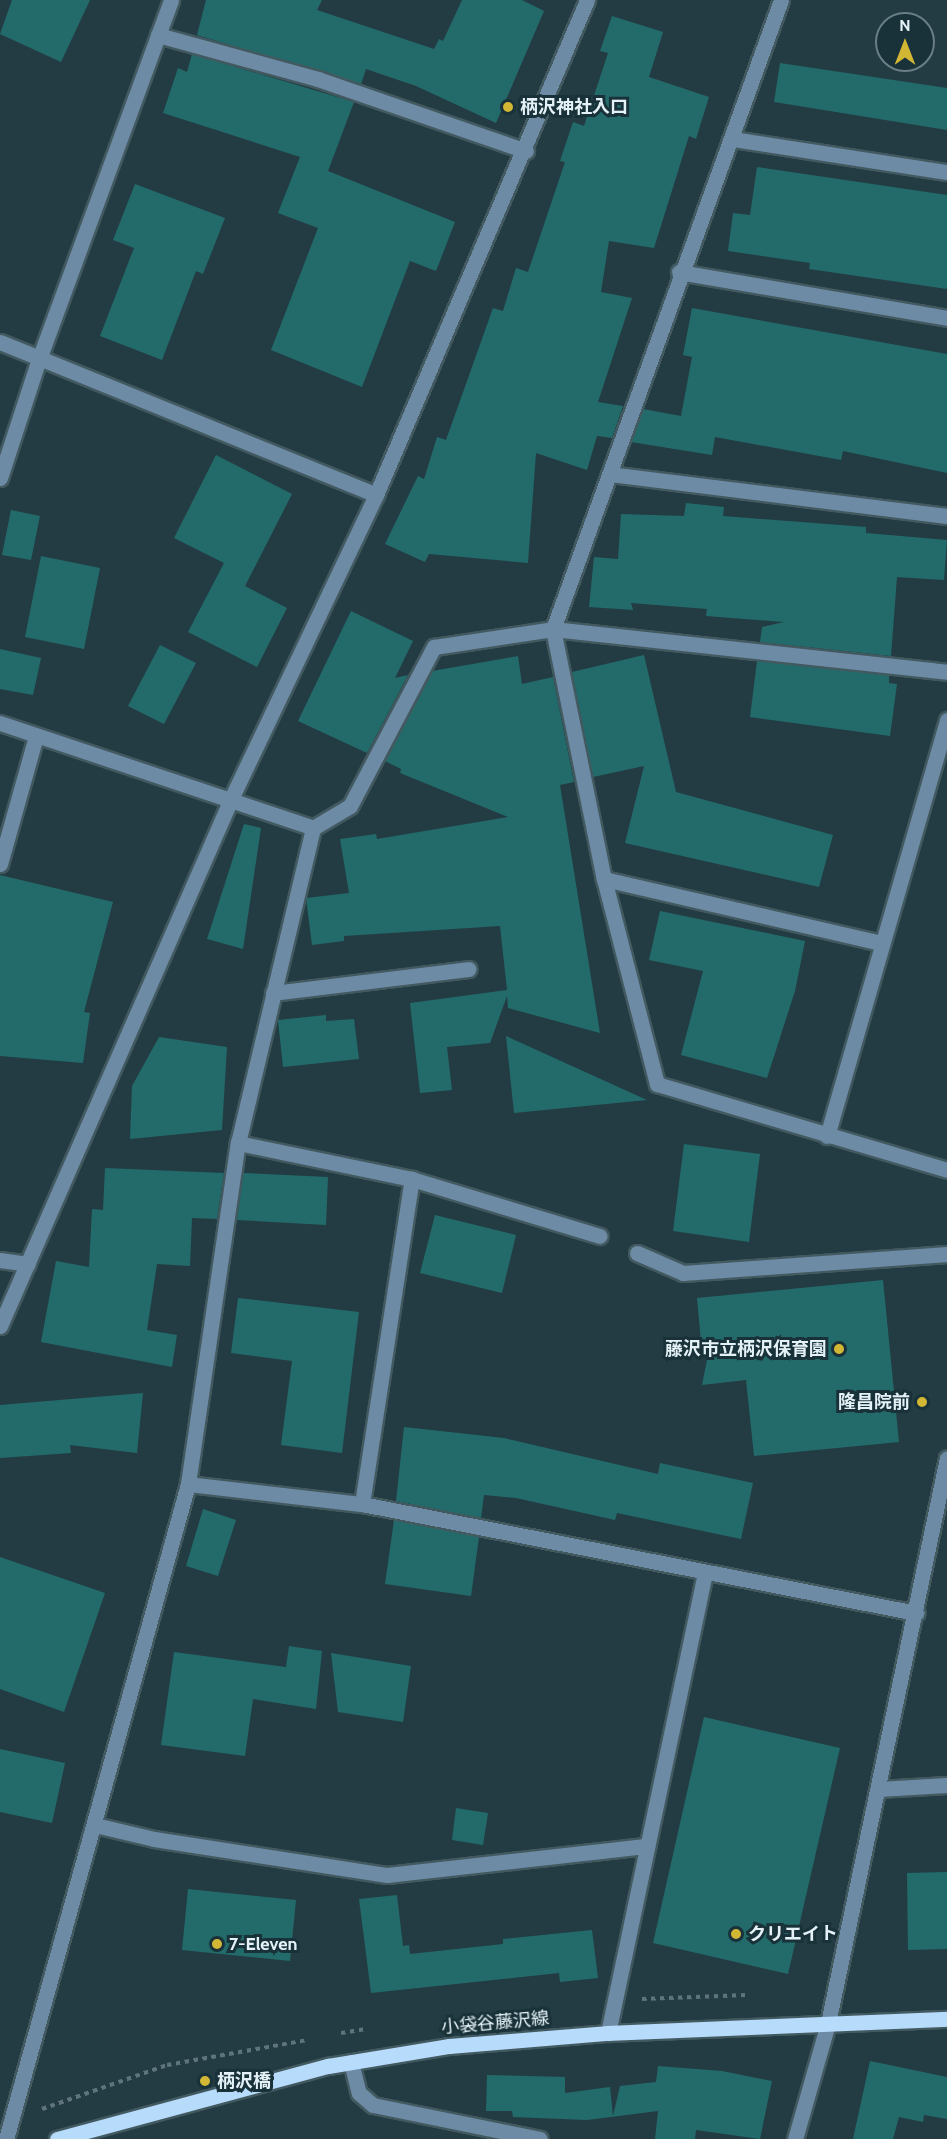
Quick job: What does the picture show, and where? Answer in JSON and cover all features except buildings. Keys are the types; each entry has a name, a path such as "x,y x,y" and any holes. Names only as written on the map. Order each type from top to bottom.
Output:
{"main road":[{"name":"小袋谷藤沢線","path":"57,2139 242,2087 351,2062 449,2046 608,2034 947,2019"}],"street":[{"path":"0,478 39,358 171,0"},
{"path":"0,1326 231,799 376,495 525,151 587,0"},
{"path":"781,0 733,139 679,272 553,629 604,879 657,1084 947,1170"},
{"path":"158,35 318,79 525,151"},
{"path":"733,139 947,172"},
{"path":"679,272 947,318"},
{"path":"0,342 376,495"},
{"path":"609,474 947,516"},
{"path":"6,2139 188,1484 238,1143 313,828 350,806 434,647 553,629 947,672"},
{"path":"828,1136 881,943 947,720"},
{"path":"0,723 313,828"},
{"path":"0,864 36,736"},
{"path":"604,879 881,943"},
{"path":"273,993 469,969"},
{"path":"238,1143 412,1179 600,1236"},
{"path":"362,1504 412,1179"},
{"path":"637,1253 683,1273 947,1254"},
{"path":"0,1260 28,1264"},
{"path":"795,2139 828,2023 947,1458"},
{"path":"188,1484 362,1504 705,1574 916,1613"},
{"path":"608,2034 705,1574"},
{"path":"878,1789 947,1785"},
{"path":"95,1825 154,1839 387,1875 647,1846"},
{"path":"351,2062 359,2092 374,2105 540,2139"}],"place":[{"name":"柄沢神社入口","path":"508,107"},
{"name":"藤沢市立柄沢保育園","path":"839,1349"},
{"name":"隆昌院前","path":"922,1402"},
{"name":"クリエイト","path":"736,1934"},
{"name":"7-Eleven","path":"217,1944"},
{"name":"柄沢橋","path":"205,2081"}]}
